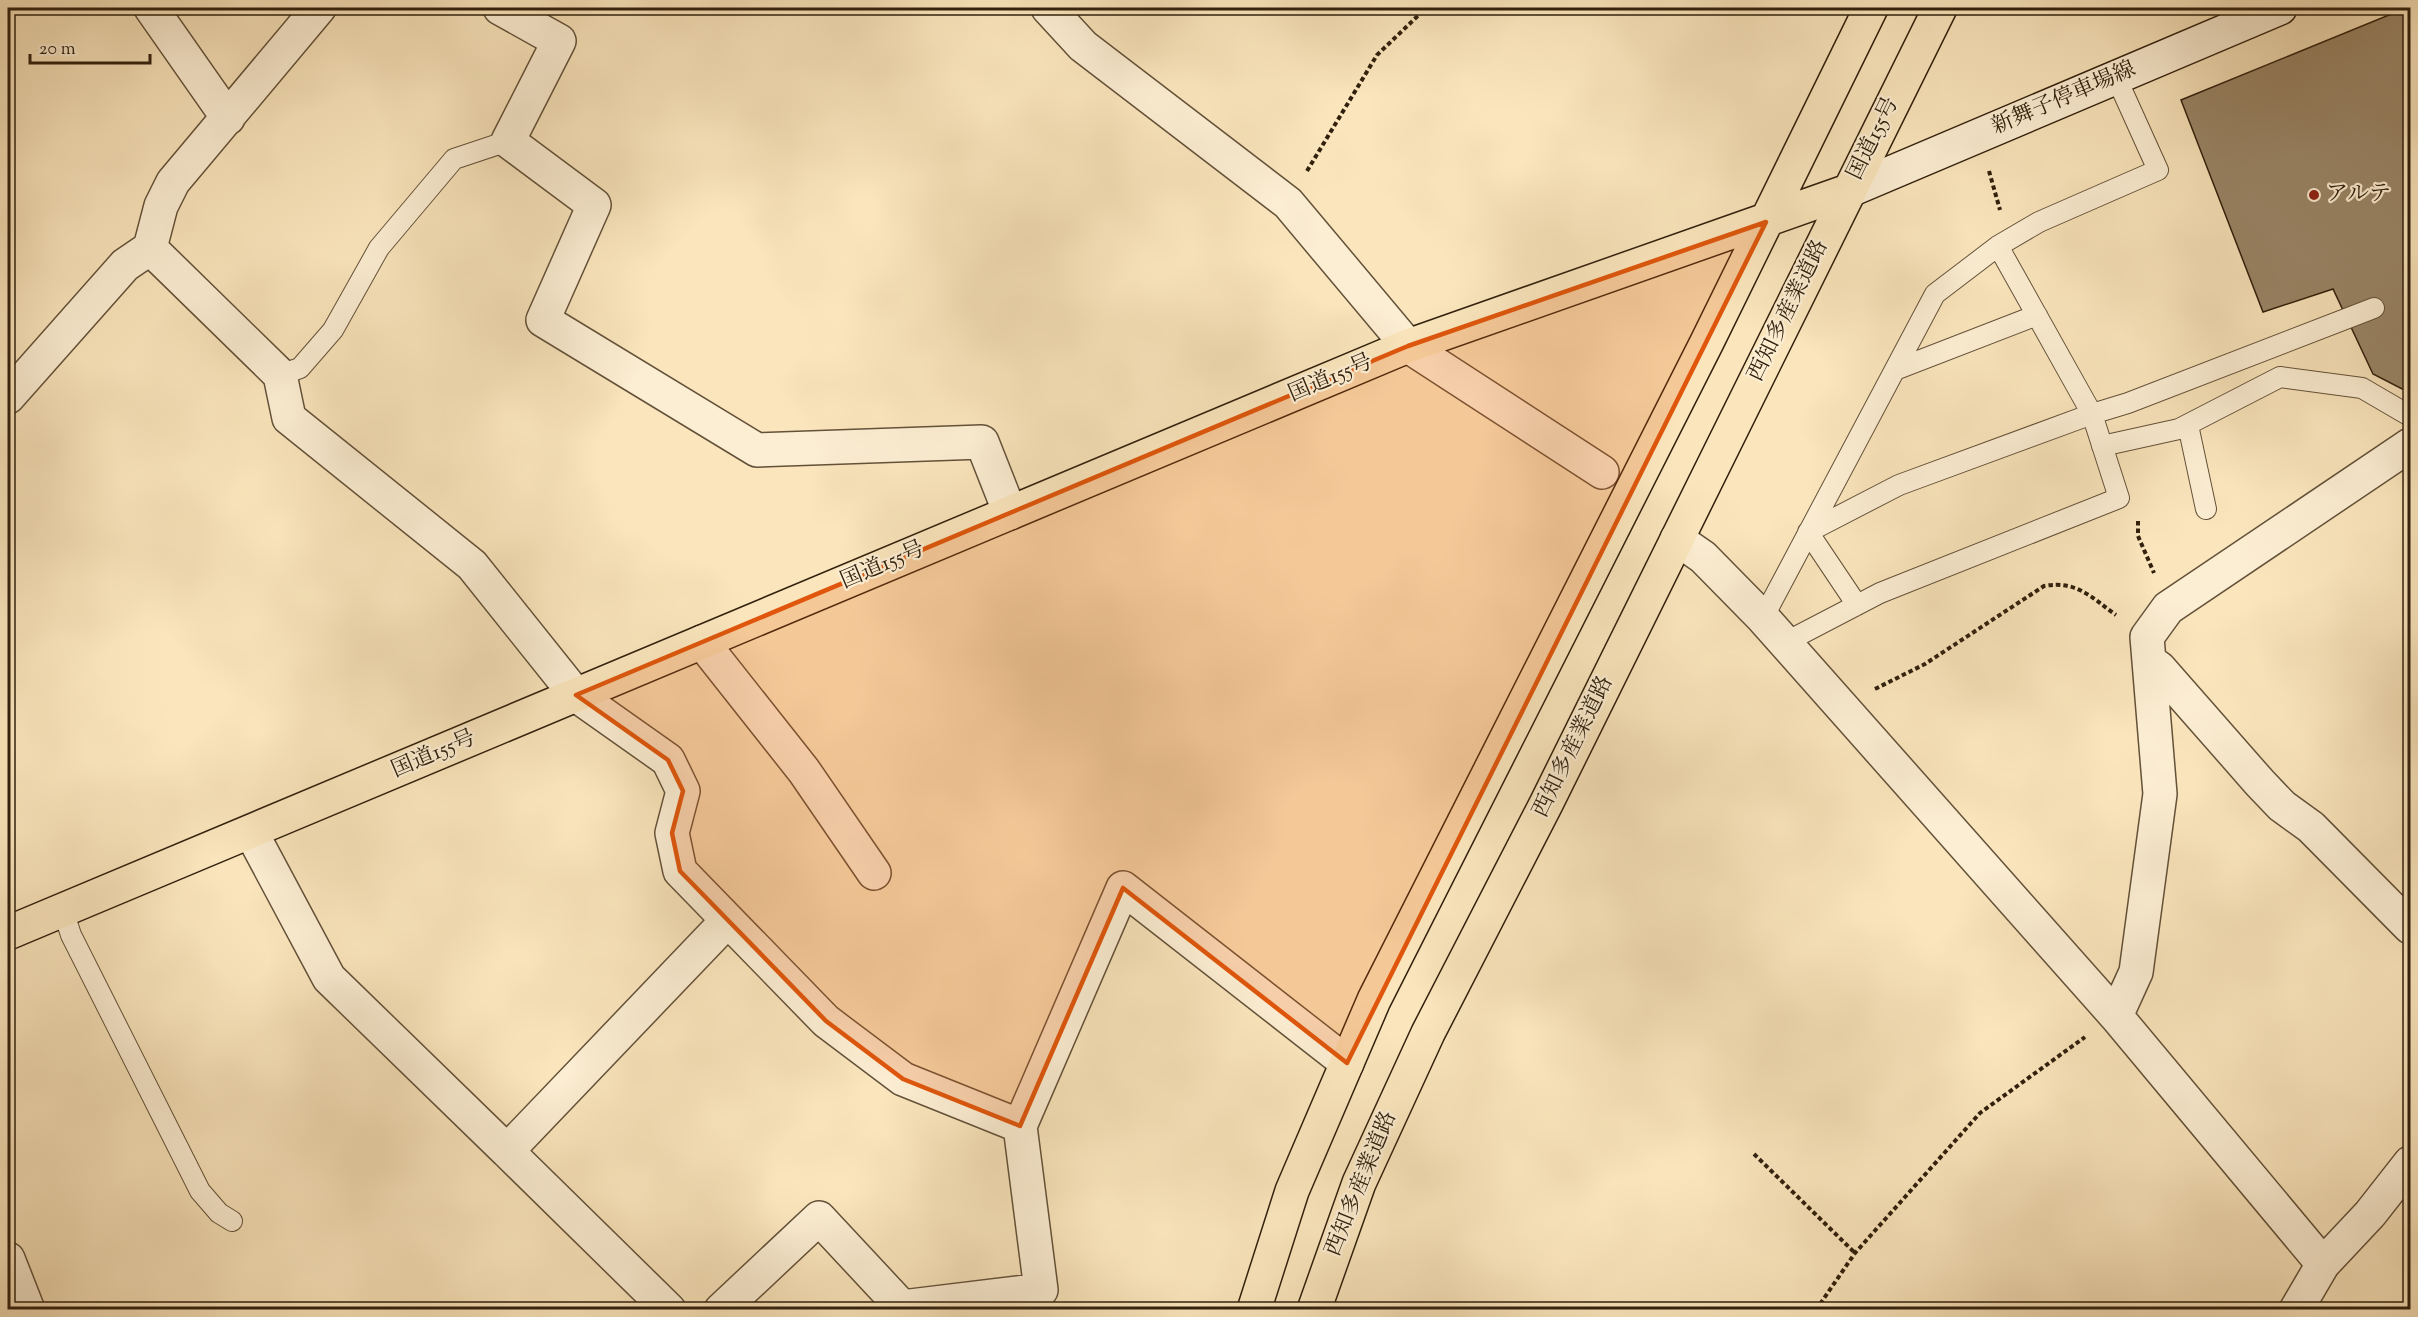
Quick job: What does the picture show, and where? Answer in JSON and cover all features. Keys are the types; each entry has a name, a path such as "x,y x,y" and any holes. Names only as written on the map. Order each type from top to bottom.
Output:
{"highway":[{"path":"1254,1310 1292,1191 1374,1000 1766,222 1871,8"},
{"name":"国道155号","path":"8,933 1408,346 1766,222 1848,191 1940,8"},
{"name":"西知多産業道路","path":"1314,1310 1359,1182 1428,1033 1546,804 1848,191"}],"street":[{"path":"151,8 228,118"},
{"path":"8,397 125,265 150,248 161,206 173,182 319,8"},
{"path":"500,8 559,41 508,141 594,205 543,320 758,450 982,442 1010,513"},
{"path":"1048,8 1083,46 1288,203 1408,346 1602,472"},
{"name":"新舞子停車場線","path":"1848,191 2280,8"},
{"path":"150,248 280,375 289,418 472,564 576,695 668,760 683,791 672,833 680,871 826,1021 903,1079 1020,1126"},
{"path":"2116,1016 2136,972 2160,794 2148,649 2168,608 2410,445"},
{"path":"1677,539 1703,557 1763,618 2116,1016 2324,1264"},
{"path":"702,642 804,771 874,873"},
{"path":"2148,649 2159,668 2282,806 2311,827 2410,927"},
{"path":"251,832 329,978 669,1310"},
{"path":"721,1310 819,1218 902,1307 1041,1290 1020,1126 1123,888 1347,1063"},
{"path":"507,1151 727,921"},
{"path":"2296,1310 2324,1264 2370,1215 2410,1163"},
{"path":"8,1259 28,1310"}],"lane":[{"path":"1763,618 1935,294 1998,246 2039,222 2158,170 2116,77"},
{"path":"280,375 300,368 333,330 379,248 454,159 508,141"},
{"path":"1784,643 1880,593 2119,498 2092,414 1998,246"},
{"path":"1808,532 1899,484 2128,403 2374,308"},
{"path":"1895,370 2037,315"},
{"path":"2102,446 2179,429 2280,377 2362,388 2410,416"},
{"path":"2188,424 2205,509"},
{"path":"1808,532 1857,605"},
{"path":"63,910 70,935 200,1191 219,1213 232,1221"}],"path":[{"path":"1288,203 1377,55 1426,8"},
{"path":"1865,684 1875,689 1925,664 2044,586 2061,583 2079,589 2148,649"},
{"path":"1815,1310 1855,1253 1980,1113 2116,1016"},
{"path":"1754,1154 1855,1253"}],"highlighted area":[{"path":"1766,222 1347,1063 1123,888 1020,1126 903,1079 826,1021 680,871 672,833 683,791 668,760 576,695 1408,346"}],"building":[{"name":"アルテ","path":"2410,8 2410,393 2373,374 2333,289 2263,312 2181,100"}],"place":[{"name":"アルテ","path":"2314,195"}]}
